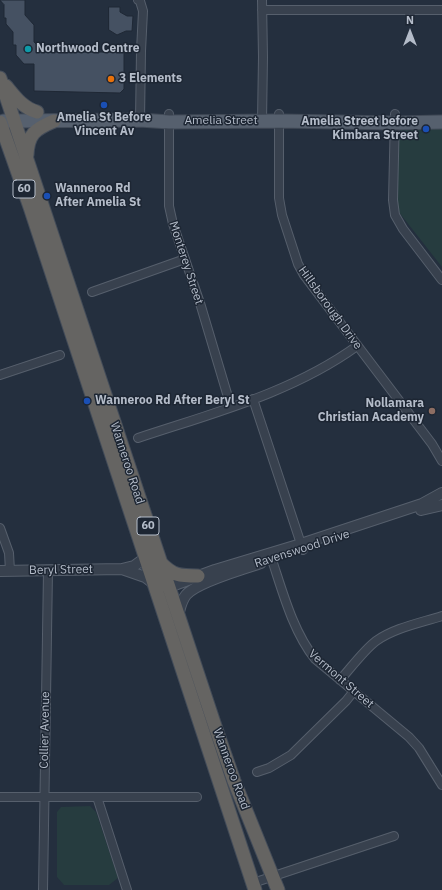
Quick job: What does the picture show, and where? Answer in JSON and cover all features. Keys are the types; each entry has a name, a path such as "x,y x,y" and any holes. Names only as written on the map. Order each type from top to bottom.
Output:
{"highway":[{"path":"0,78 16,99 32,111 37,112"},
{"name":"Wanneroo Road","path":"0,78 9,115 27,159 168,587 234,781 278,890"},
{"path":"27,159 28,146 32,135 40,126 54,121"},
{"name":"Wanneroo Road","path":"0,122 30,207 153,584 254,886"},
{"path":"160,562 169,571 175,574 198,576"}],"main road":[{"name":"Amelia Street","path":"0,122 9,115 37,112 169,118 279,117 395,119 442,122"},
{"name":"Amelia Street","path":"395,119 442,114"},
{"name":"Amelia Street","path":"9,115 54,121 140,116"}],"street":[{"path":"138,0 140,1 143,11 140,116"},
{"path":"261,117 263,57 262,0"},
{"path":"371,0 371,9"},
{"path":"262,10 442,10"},
{"name":"Hillsborough Drive","path":"279,117 280,198 282,215 298,264 304,275 432,444 440,458 442,468"},
{"name":"Monterey Street","path":"169,118 169,206 173,224 231,407"},
{"path":"395,119 393,200 395,215 403,229 442,280"},
{"path":"92,292 185,259"},
{"path":"138,438 231,407 291,384 346,354 357,346"},
{"path":"0,375 60,355"},
{"path":"253,399 302,547"},
{"name":"Ravenswood Drive","path":"302,547 422,504 442,494"},
{"name":"Ravenswood Drive","path":"178,615 184,597 190,591 215,579 271,557 430,507 442,505"},
{"path":"0,528 8,553 10,571"},
{"name":"Ravenswood Drive","path":"168,587 237,563 271,557"},
{"name":"Vermont Street","path":"271,557 297,630 305,646 315,659 409,737 419,748 442,785"},
{"name":"Beryl Street","path":"0,571 122,570 134,566 145,558"},
{"name":"Beryl Street","path":"122,570 145,577 153,584"},
{"name":"Collier Avenue","path":"43,890 48,571"},
{"path":"168,587 166,601 172,640"},
{"path":"340,680 374,643 383,636 442,616"},
{"path":"257,772 269,768 291,755 346,701 354,691"},
{"path":"0,797 197,797"},
{"path":"97,798 127,890"},
{"path":"254,886 273,876 394,836"}],"green space":[{"path":"398,127 442,128 442,267 398,211"},
{"path":"90,806 96,812 118,878 109,885 64,885 57,877 57,812 61,807"}],"building":[{"name":"Northwood Centre","path":"0,0 25,0 25,15 34,25 34,42 44,52 124,52 124,89 120,93 34,91 34,64 24,64 16,55 16,45 13,45 13,32 6,24 6,18 4,18 4,5"},
{"path":"109,7 120,7 120,12 127,16 133,16 132,31 126,31 117,35 109,30"}],"place":[{"name":"Northwood Centre","path":"28,49"},
{"name":"3 Elements","path":"111,79"},
{"name":"Amelia St Before Vincent Av","path":"104,105"},
{"name":"Amelia Street before Kimbara Street","path":"426,129"},
{"name":"Wanneroo Rd After Amelia St","path":"47,196"},
{"name":"Wanneroo Rd After Beryl St","path":"87,401"},
{"name":"Nollamara Christian Academy","path":"432,411"}]}
